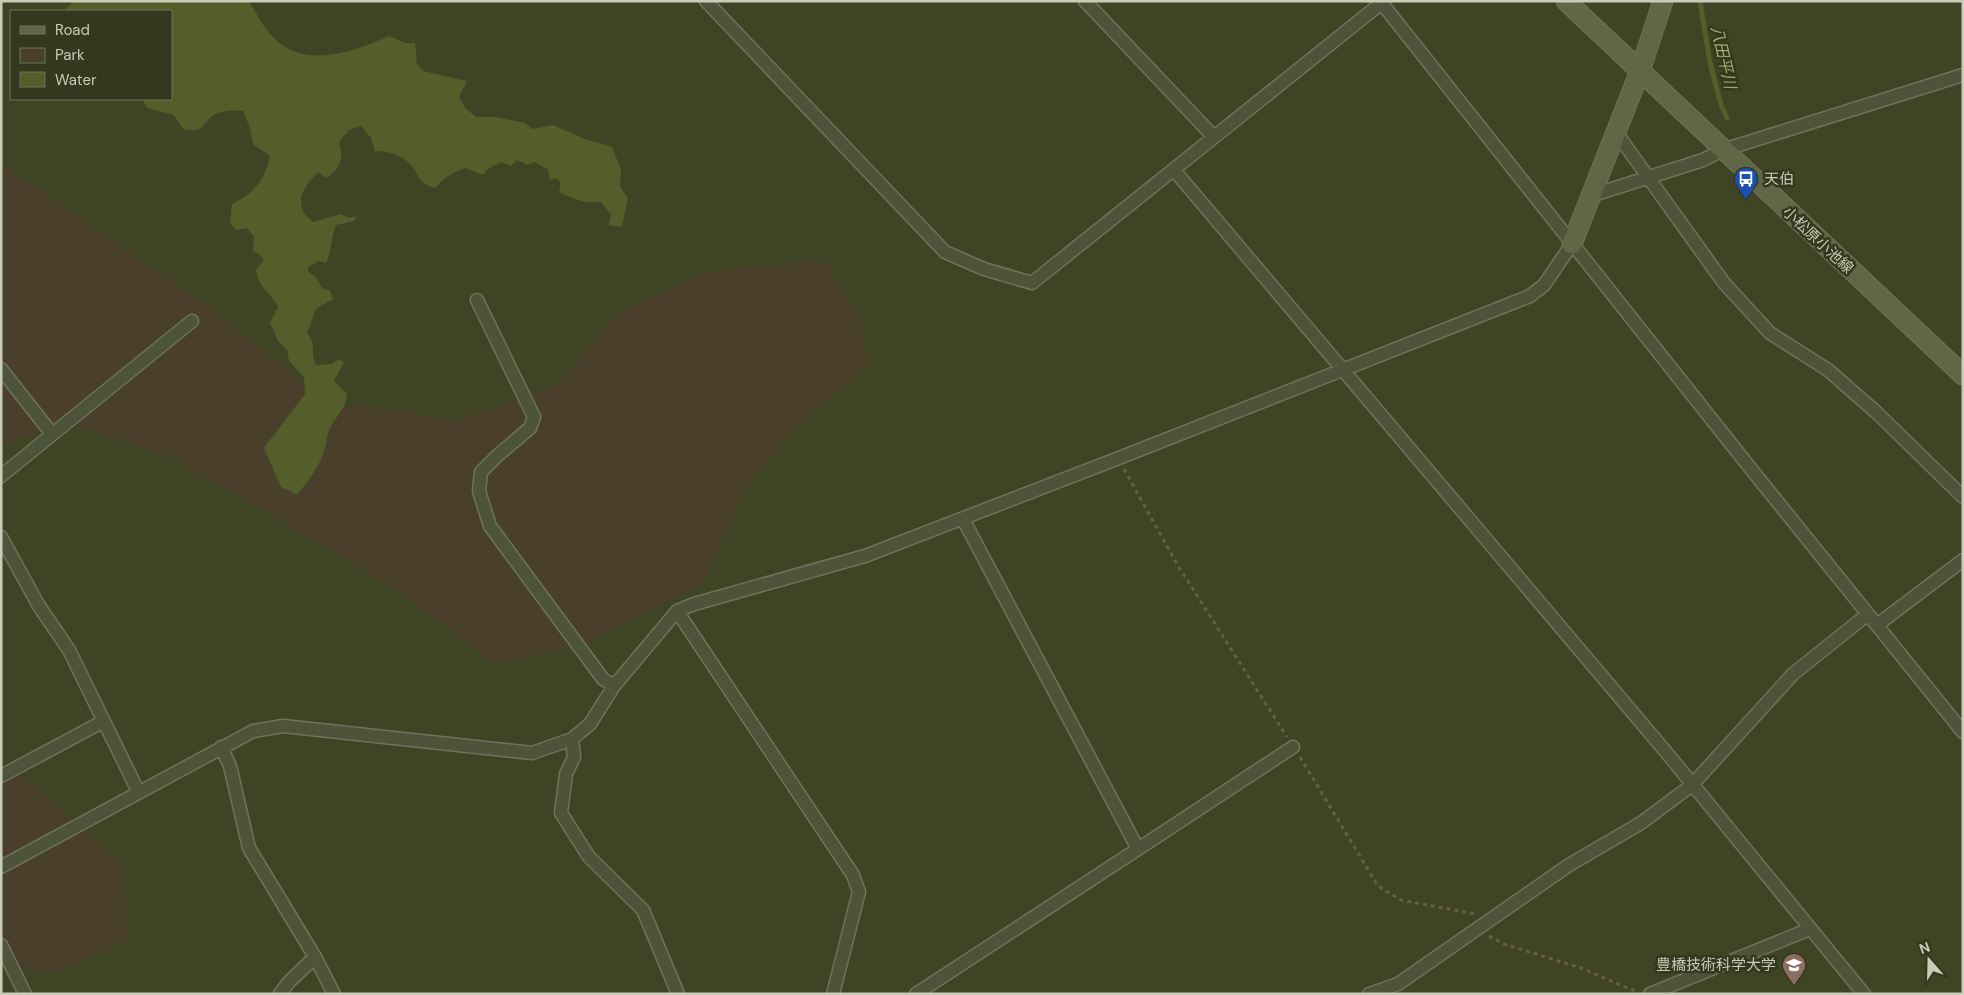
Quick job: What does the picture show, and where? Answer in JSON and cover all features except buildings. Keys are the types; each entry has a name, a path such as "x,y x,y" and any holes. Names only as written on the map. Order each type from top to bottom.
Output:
{"main road":[{"name":"小松原小池線","path":"1566,1 1963,375"},
{"path":"1572,244 1640,71 1662,1"}],"street":[{"path":"1085,1 1214,137"},
{"path":"712,4 945,252 984,269 1032,283 1382,2 1751,469 1963,732"},
{"path":"1590,196 1703,160 1723,150 1963,75"},
{"path":"1615,132 1724,283 1770,333 1828,370 1876,412 1963,497"},
{"path":"1174,170 1666,752 1864,994"},
{"path":"1,867 138,791 253,731 283,726 532,753 572,739 590,724 614,686 677,611 694,604 865,556 1530,296 1544,285 1572,244"},
{"path":"477,300 534,417 530,428 481,472 479,491 490,526 603,678 614,686"},
{"path":"1,476 192,321"},
{"path":"1,369 52,434"},
{"path":"963,519 1138,849"},
{"path":"1,537 39,606 69,650 138,791"},
{"path":"1877,625 1963,560"},
{"path":"677,611 853,875 859,892 833,994"},
{"path":"1369,994 1398,984 1569,865 1641,823 1692,785 1793,674 1868,614"},
{"path":"1,776 104,722"},
{"path":"572,739 574,757 566,774 561,813 589,857 643,910 678,994"},
{"path":"221,747 230,766 249,848 334,994"},
{"path":"916,994 1293,747"},
{"path":"1650,994 1810,929"},
{"path":"1,946 25,994"},
{"path":"280,994 288,983 314,957"}],"path":[{"path":"1119,458 1177,564 1378,886 1401,900 1481,915 1486,922 1488,935 1504,944 1580,968 1640,994"}],"green space":[{"path":"1,163 213,310 328,402 459,420 559,384 619,312 706,272 825,261 861,318 868,364 794,430 744,490 704,583 586,644 495,664 396,589 175,459 67,422 1,446"},
{"path":"1,755 124,865 128,940 59,972 1,969"}],"water":[{"path":"75,1 249,1 273,37 285,47 299,53 329,55 345,52 389,36 406,43 415,43 417,64 423,71 467,81 459,97 465,108 476,117 495,117 525,123 532,129 553,125 585,139 612,147 621,169 620,186 628,198 622,227 608,225 611,215 601,202 580,200 559,192 561,183 556,178 550,180 548,170 535,162 527,165 517,160 511,166 501,162 489,168 483,175 465,168 445,178 436,188 423,182 411,165 399,156 375,151 371,138 361,126 349,130 339,142 341,158 338,167 327,178 318,172 304,190 301,203 306,216 313,222 341,214 349,218 357,216 354,221 336,225 326,263 318,261 308,267 308,272 315,276 323,289 330,290 333,299 316,309 307,333 313,345 314,360 316,365 332,364 339,359 344,362 334,381 347,394 343,408 329,430 320,461 297,495 281,487 264,448 305,394 304,377 289,361 287,350 278,341 270,323 278,307 260,282 256,270 264,260 258,253 253,252 254,237 247,228 236,230 230,223 232,204 247,195 257,185 265,172 270,156 253,144 250,128 243,111 218,113 200,128 190,130 183,129 174,115 147,108 143,100 172,100 172,10 64,10"}],"waterway":[{"name":"八田平川","path":"1700,1 1710,63 1721,105 1727,118"}],"place":[{"name":"天伯","path":"1746,200"},
{"name":"豊橋技術科学大学","path":"1794,986"}]}
